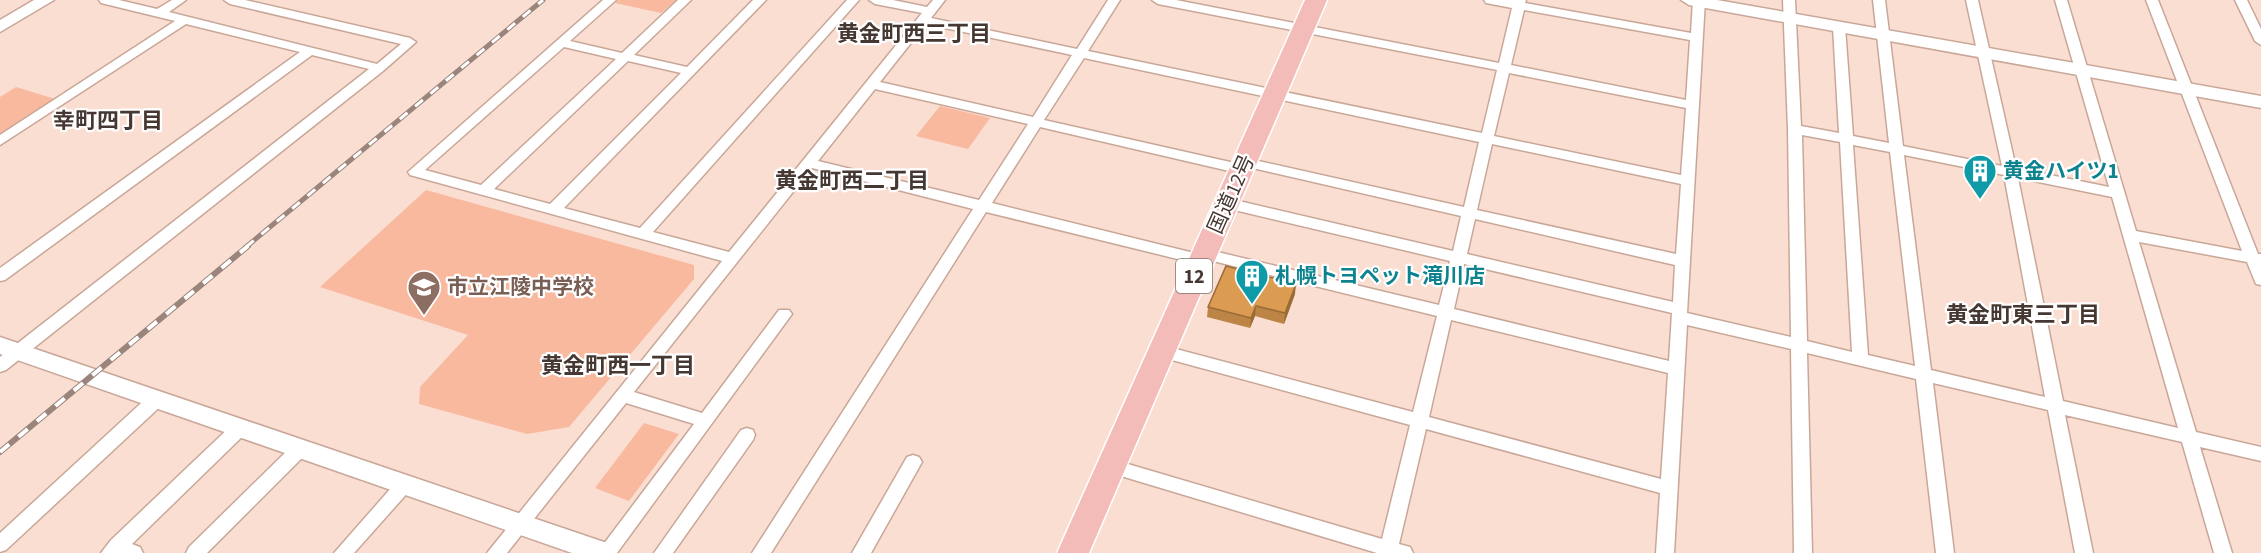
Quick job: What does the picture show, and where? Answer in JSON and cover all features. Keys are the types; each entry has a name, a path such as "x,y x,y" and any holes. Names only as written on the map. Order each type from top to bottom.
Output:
{"highway":[{"name":"国道12号","path":"1073,553 1316,0"}],"street":[{"path":"0,27 46,0"},
{"path":"105,0 379,68"},
{"path":"159,13 180,0"},
{"path":"0,366 9,348 379,68 410,42 230,0"},
{"path":"610,0 415,172 731,258"},
{"path":"483,191 685,0"},
{"path":"552,211 760,0"},
{"path":"642,235 853,0"},
{"path":"875,0 926,16 1080,53 1687,181"},
{"path":"496,553 939,0"},
{"path":"761,553 1114,0"},
{"path":"1158,0 1693,105"},
{"path":"1490,0 1520,3 1698,38"},
{"path":"1789,0 1795,129 1803,553"},
{"path":"1880,0 1945,553"},
{"path":"1972,0 2010,173 2084,553"},
{"path":"2061,0 2223,553"},
{"path":"2152,0 2185,88 2257,259 2261,280"},
{"path":"2241,0 2261,41"},
{"path":"1665,553 1687,181 1698,38 1695,1 2261,102"},
{"path":"1112,466 1394,552 1419,421 1520,3"},
{"path":"0,141 184,20"},
{"path":"1839,27 1860,360"},
{"path":"561,43 690,71"},
{"path":"0,276 309,51"},
{"path":"872,84 1683,261"},
{"path":"1795,129 2116,194"},
{"path":"808,163 983,206 1445,312 1677,369"},
{"path":"1226,203 1680,313 1799,346 2261,454"},
{"path":"2129,235 2257,259"},
{"path":"9,348 601,552 706,421 784,314"},
{"path":"1161,351 1669,488"},
{"path":"622,395 706,421"},
{"path":"0,544 157,399"},
{"path":"113,550 240,428"},
{"path":"663,553 747,435"},
{"path":"195,553 300,448"},
{"path":"861,553 913,462"},
{"path":"343,553 405,484"},
{"path":"113,550 134,553"}],"shaded area":[{"path":"618,0 676,0 661,13 615,3"},
{"path":"16,87 55,99 0,134 0,97"},
{"path":"940,106 990,118 968,149 916,136"},
{"path":"426,190 694,265 694,279 569,427 527,434 419,404 420,387 468,335 320,287"},
{"path":"644,423 679,434 629,501 595,488"}],"building":[{"name":"札幌トヨペット滝川店","path":"1226,266 1296,284 1285,313 1256,306 1251,318 1208,307"}],"railway":[{"path":"246,247 543,0"},
{"path":"0,452 248,246"}],"place":[{"name":"黄金ハイツ1","path":"1980,200"},
{"name":"札幌トヨペット滝川店","path":"1252,305"},
{"name":"市立江陵中学校","path":"424,316"}],"district":[{"name":"黄金町西三丁目","path":"914,33"},
{"name":"幸町四丁目","path":"108,120"},
{"name":"黄金町西二丁目","path":"852,180"},
{"name":"黄金町東三丁目","path":"2023,314"},
{"name":"黄金町西一丁目","path":"618,365"}]}
